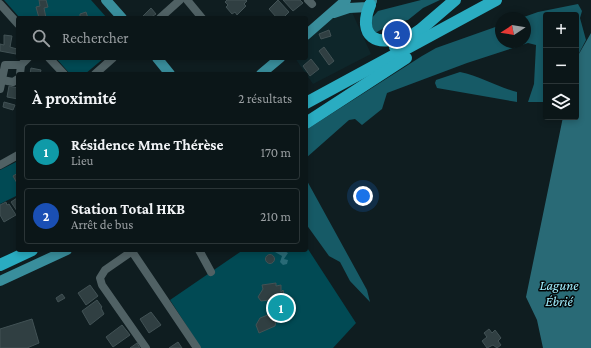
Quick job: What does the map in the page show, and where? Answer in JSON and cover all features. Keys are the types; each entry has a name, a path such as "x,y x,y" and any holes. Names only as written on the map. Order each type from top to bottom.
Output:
{"highway":[{"path":"308,93 402,43 455,0"},
{"path":"308,102 496,0"},
{"path":"364,3 366,16 365,27 369,35 382,41 397,39 432,20"},
{"path":"308,122 420,49 462,19"},
{"path":"0,258 16,251"},
{"path":"0,265 28,252"}],"main road":[{"path":"106,0 120,16"},
{"path":"308,33 346,0"},
{"path":"328,15 364,3"},
{"path":"159,60 168,72"},
{"path":"263,72 278,60"},
{"path":"0,281 63,252"}],"street":[{"path":"162,16 180,0"},
{"path":"187,0 200,16"},
{"path":"0,4 16,22"},
{"path":"20,72 21,65 26,60"},
{"path":"51,60 62,72"},
{"path":"100,72 111,60"},
{"path":"0,89 5,64 21,65"},
{"path":"2,80 13,82 16,80"},
{"path":"0,165 16,156"},
{"path":"130,252 104,270 100,278 102,285 146,348"},
{"path":"132,252 197,348"},
{"path":"200,252 211,272"}],"shaded area":[{"path":"4,0 91,0 105,16 18,16"},
{"path":"421,0 440,0 423,8 408,20 393,23 377,32 373,32 371,19 378,11"},
{"path":"578,4 582,11 580,18 586,40 579,53 579,12 543,12 543,102 528,102 534,84 536,45 531,44 531,14"},
{"path":"351,10 371,54 313,84 308,77 308,72 305,72 296,60 308,60 308,37 326,20"},
{"path":"495,27 495,48 513,48 467,63 387,93 382,109 362,125 355,119 349,120 308,156 308,129 436,48"},
{"path":"58,60 102,60 87,72 68,72"},
{"path":"460,72 517,92 517,102 437,88 435,83 436,80"},
{"path":"16,162 16,196 0,204 0,170"},
{"path":"308,183 367,290 370,302 350,281 340,262 329,256 308,227"},
{"path":"308,249 356,323 333,348 201,348 170,300 240,252 308,252"}],"water":[{"name":"Lagune Ébrié","path":"591,33 591,348 543,348 537,320 526,297 562,120 579,120 579,54"},
{"path":"275,252 288,253 284,259 288,260 287,264 283,265 280,262 282,256"}],"building":[{"path":"39,0 46,0 48,7 44,8 46,16 38,16 36,7 40,6"},
{"path":"227,0 247,1 244,4 246,6 237,15 235,12 232,14 226,7 228,5 225,2"},
{"path":"278,0 289,12 285,16 275,16 269,9"},
{"path":"283,0 300,0 303,3 293,11"},
{"path":"151,8 156,14 153,16 143,16"},
{"path":"86,12 87,16 80,16 80,14"},
{"path":"329,30 331,36 321,39 319,34"},
{"path":"4,35 12,36 10,47 16,49 16,54 0,51 0,44 4,45"},
{"path":"324,47 334,61 329,65 319,51"},
{"path":"311,59 319,69 310,76 303,66"},
{"path":"31,68 41,70 40,72 30,72"},
{"path":"9,86 16,88 16,99 7,97"},
{"path":"4,102 15,105 13,110 3,107"},
{"path":"16,174 16,181 13,176"},
{"path":"16,199 16,210 11,202"},
{"path":"6,202 16,215 4,222 0,215 0,205"},
{"path":"268,255 272,255 274,259 272,263 268,263 266,261 266,257"},
{"path":"276,283 276,286 281,285 281,292 283,290 285,300 293,298 294,307 286,311 282,319 277,317 275,326 259,333 256,325 260,318 273,313 269,300 261,301 258,297 263,289 262,285"},
{"path":"90,285 98,296 86,305 78,293"},
{"path":"62,294 65,298 58,302 56,298"},
{"path":"97,300 102,307 101,308 104,314 90,325 82,311"},
{"path":"151,312 161,325 149,333 140,319"},
{"path":"32,319 39,343 27,348 0,348 0,329"},
{"path":"122,325 130,335 113,347 106,337"},
{"path":"489,329 492,333 495,330 501,338 498,341 501,345 497,348 493,345 487,348 482,341 487,337 484,333"},
{"path":"178,342 182,348 169,348"},
{"path":"137,343 140,348 130,348"}],"place":[{"name":"Station Total HKB","path":"397,34"},
{"name":"Résidence Mme Thérèse","path":"281,308"}]}
